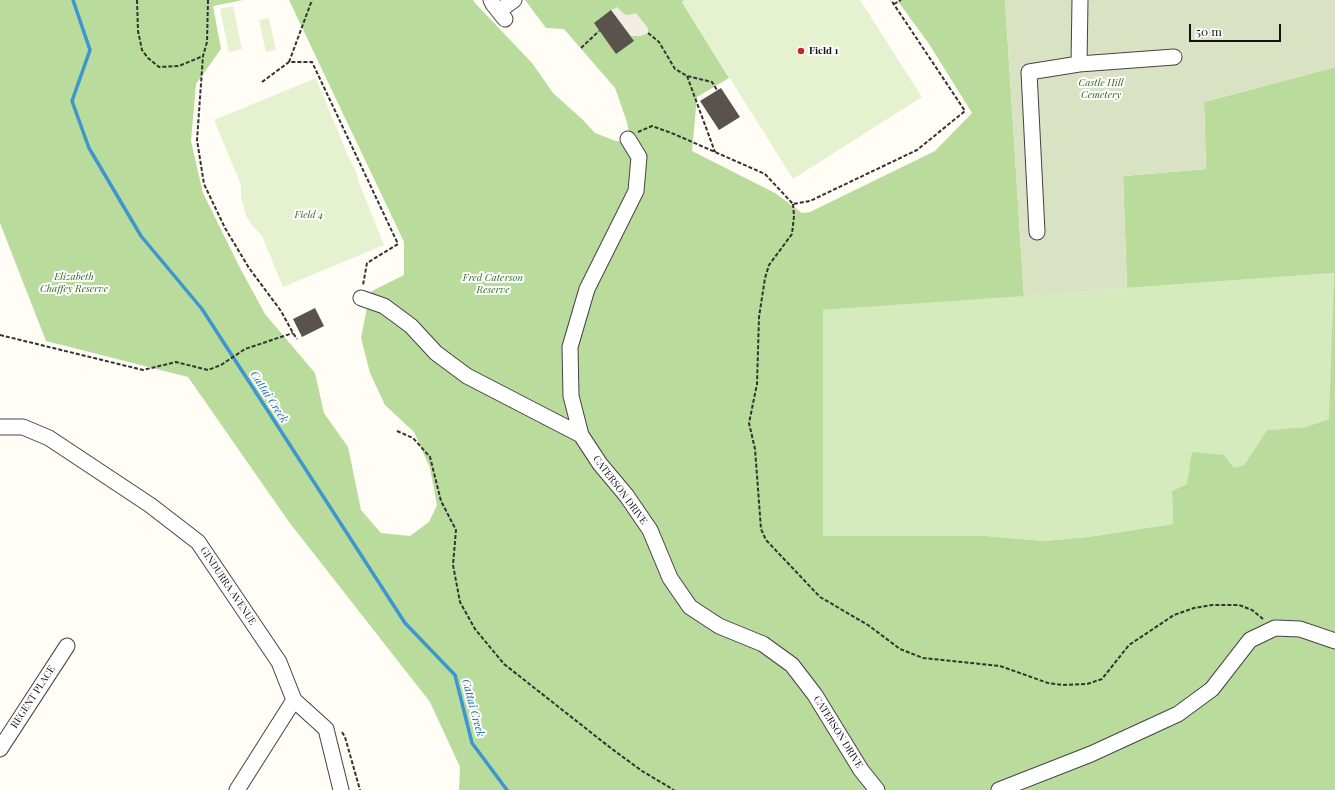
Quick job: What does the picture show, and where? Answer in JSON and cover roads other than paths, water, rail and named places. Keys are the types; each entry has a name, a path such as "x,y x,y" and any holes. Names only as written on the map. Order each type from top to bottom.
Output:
{"street":[{"path":"1080,0 1080,64"},
{"path":"498,10 516,2"},
{"path":"1037,232 1029,72 1080,64 1174,57"},
{"name":"CATERSON DRIVE","path":"628,139 639,157 636,191 587,289 570,347 571,396 581,435 600,464 626,495 650,530 670,578 690,607 719,626 763,644 792,665 815,695 861,770 877,790"},
{"path":"361,298 384,306 411,326 436,353 467,376 581,435"},
{"name":"GINDURRA AVENUE","path":"0,427 23,427 49,438 150,506 198,542 279,662 294,700"},
{"path":"999,790 1091,754 1178,714 1212,689 1250,640 1276,628 1300,629 1335,641"},
{"name":"REGENT PLACE","path":"0,749 66,646"},
{"path":"237,790 294,700 326,729 341,790"}],"waterway":[{"name":"Cattai Creek","path":"73,0 90,50 72,101 89,148 141,236 202,309 405,623 455,675 472,743 507,790"}],"place":[{"name":"Field 1","path":"801,51"}],"park label":[{"name":"Castle Hill Cemetery","path":"1101,88"},
{"name":"Field 4","path":"309,215"},
{"name":"Elizabeth Chaffey Reserve","path":"74,282"},
{"name":"Fred Caterson Reserve","path":"493,284"}]}
